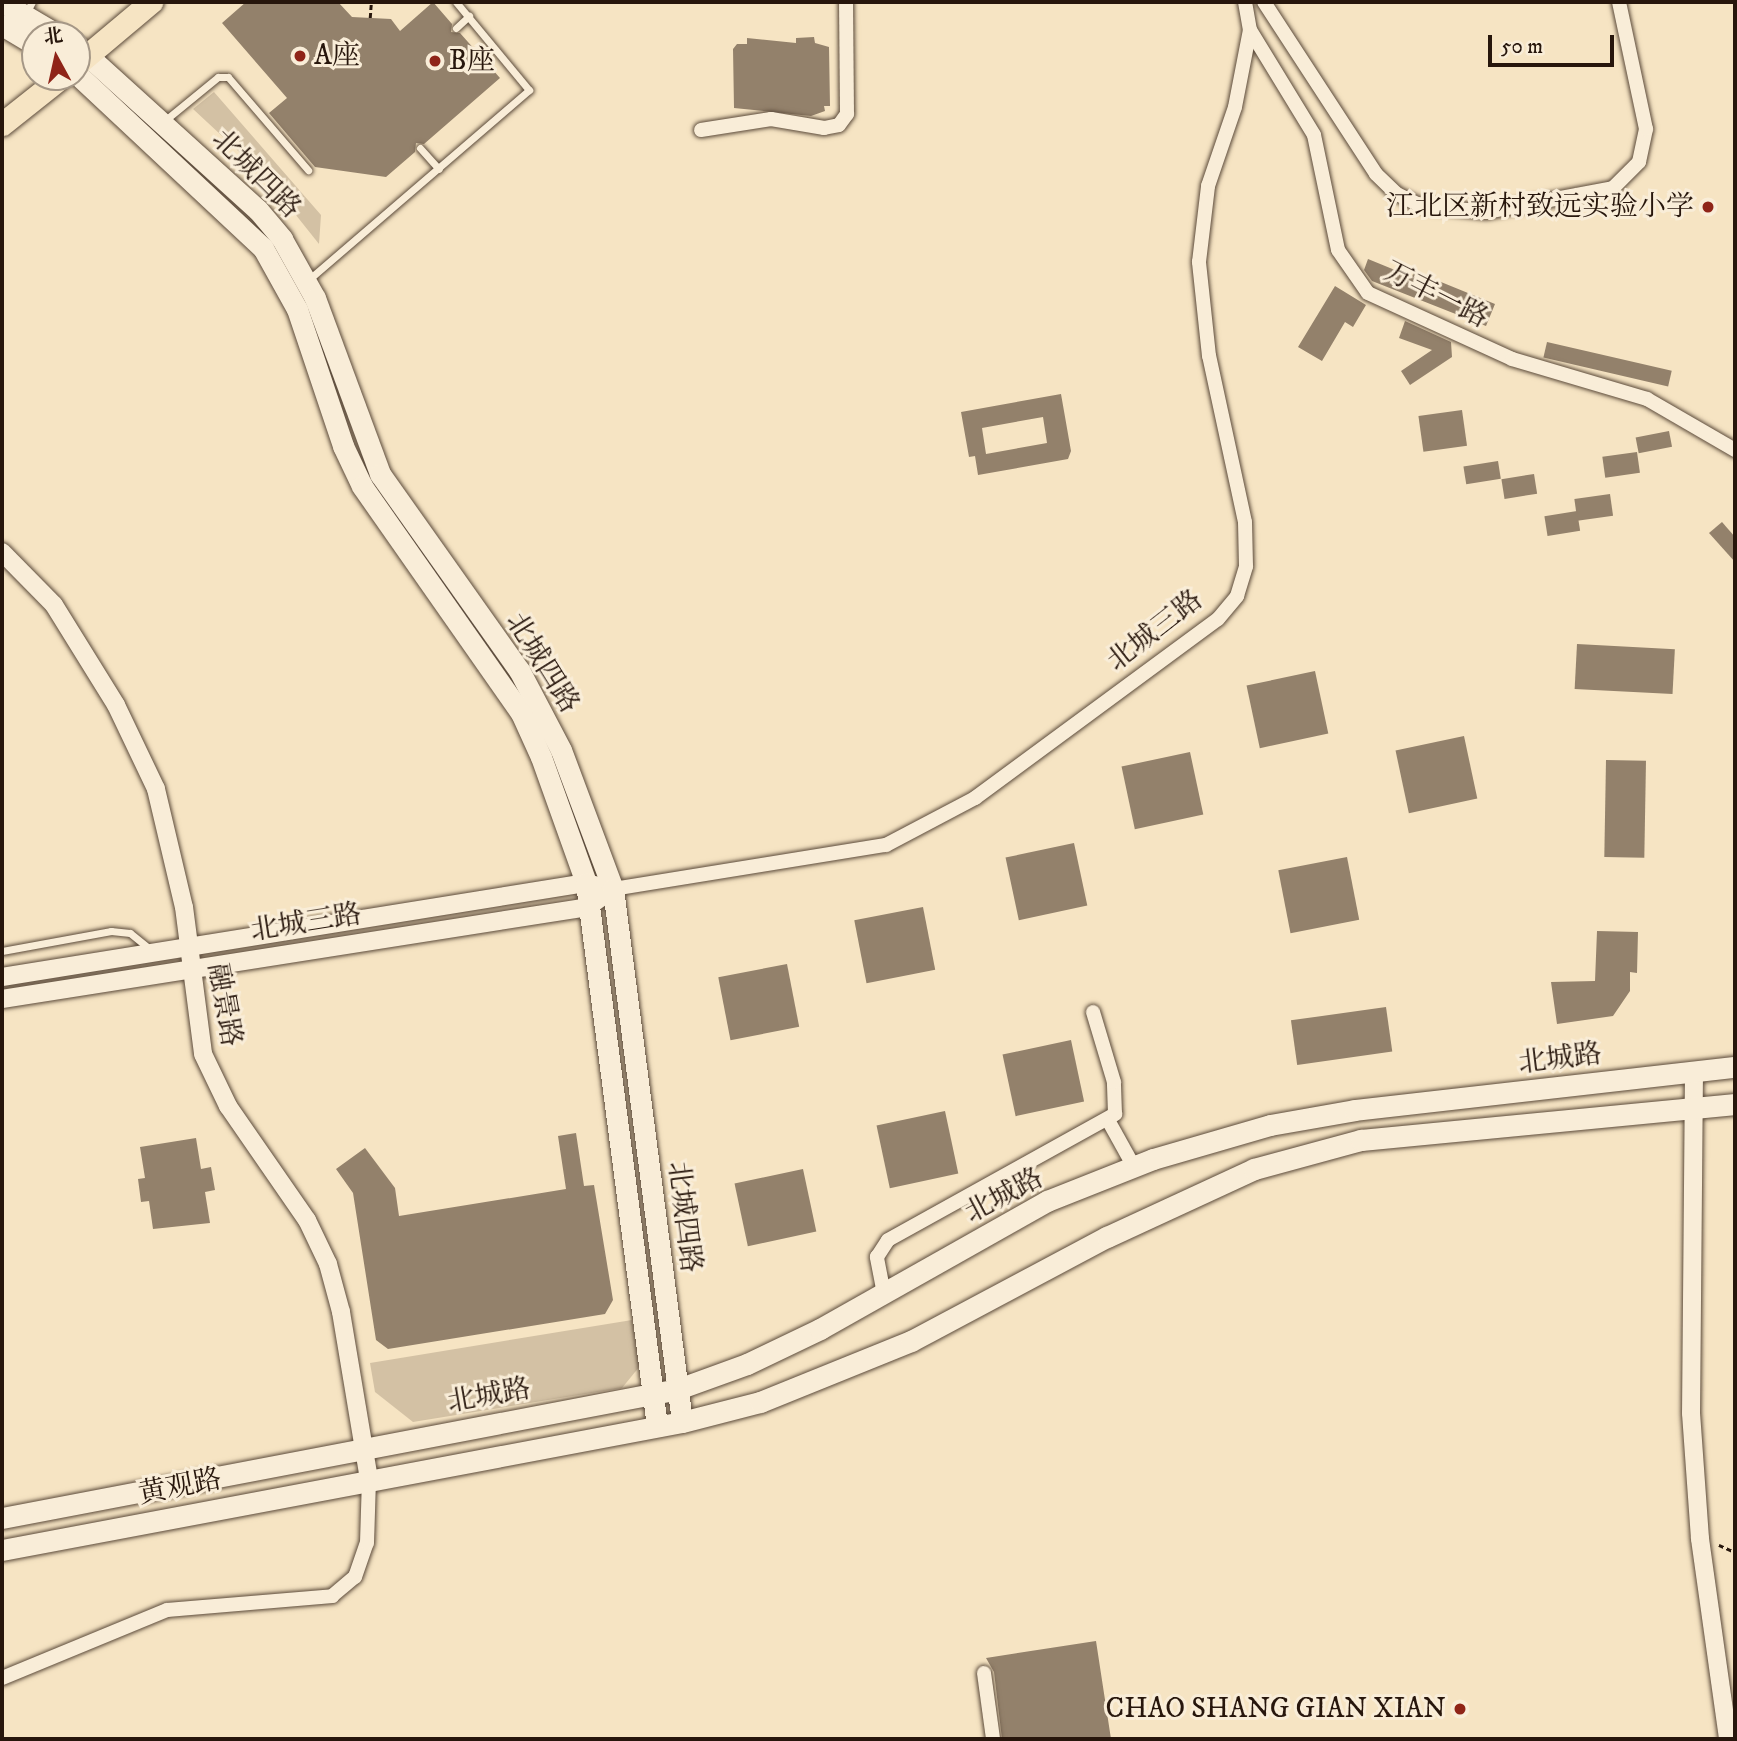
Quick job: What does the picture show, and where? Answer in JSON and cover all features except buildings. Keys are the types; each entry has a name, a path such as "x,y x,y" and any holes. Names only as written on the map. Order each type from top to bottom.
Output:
{"main road":[{"path":"2,2 22,6 41,21"},
{"path":"91,43 127,2"},
{"path":"91,48 151,2"},
{"path":"2,25 21,37"},
{"name":"北城四路","path":"91,66 162,122 258,210 299,288 380,474 542,709 613,889 682,1422"},
{"name":"北城四路","path":"91,69 247,229 299,288 343,446 362,486 521,713 586,883 657,1426"},
{"path":"2,105 21,90"},
{"path":"2,124 43,91"},
{"name":"北城路","path":"364,1447 653,1396 678,1389 747,1364 884,1294 1047,1201 1133,1167 1270,1125 1355,1110 1735,1067"},
{"path":"369,1480 682,1422 760,1402 842,1372 1254,1169 1360,1140 1735,1104"},
{"name":"黄观路","path":"2,1518 364,1447"},
{"name":"黄观路","path":"2,1550 369,1480"}],"street":[{"path":"701,130 771,119 824,128 839,125 847,114 846,2"},
{"name":"万丰一路","path":"1245,2 1250,30 1314,135 1338,250 1367,293 1512,359 1647,400 1735,450"},
{"path":"1264,2 1376,174 1397,194 1420,205 1486,212 1613,188 1639,162 1646,129 1619,2"},
{"name":"北城三路","path":"2,977 586,883 613,889 886,845 975,798 1218,619 1237,596 1246,566 1245,522 1209,356 1199,262 1208,186 1236,107 1250,30"},
{"name":"融景路","path":"2,552 54,605 122,717 156,789 174,851 199,1038 228,1106 307,1220 328,1264 341,1312 369,1480"},
{"name":"北城三路","path":"2,999 190,967 588,907 613,889"},
{"path":"884,1294 877,1257 888,1240 1115,1114 1114,1082 1093,1012"},
{"path":"1694,1071 1691,1413 1700,1539 1728,1690 1728,1739"},
{"path":"1108,1120 1133,1167"},
{"path":"2,1678 167,1610 332,1596 355,1577 367,1544 369,1480"},
{"path":"984,1673 993,1739"}],"lane":[{"path":"299,288 529,90 456,2"},
{"path":"456,28 469,16"},
{"path":"162,122 218,78 228,77 308,170"},
{"path":"420,148 439,169"},
{"path":"2,951 111,931 130,933 151,951"}],"path":[{"path":"370,18 371,2"}],"shaded area":[{"path":"214,92 321,215 319,244 264,175 193,109"},
{"path":"632,1320 640,1366 622,1388 413,1422 375,1392 370,1363"}],"place":[{"name":"A座","path":"300,56"},
{"name":"B座","path":"435,61"},
{"name":"江北区新村致远实验小学","path":"1708,207"},
{"name":"CHAO SHANG GIAN XIAN","path":"1460,1709"}]}
